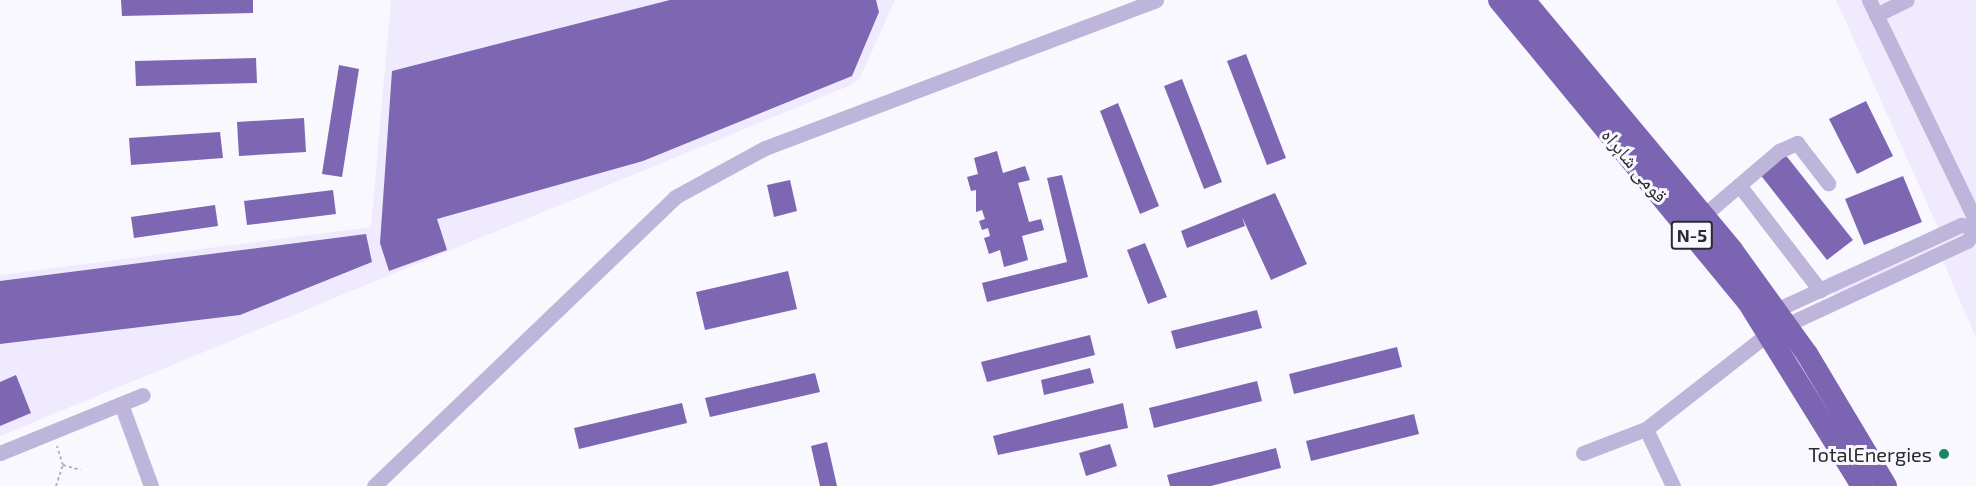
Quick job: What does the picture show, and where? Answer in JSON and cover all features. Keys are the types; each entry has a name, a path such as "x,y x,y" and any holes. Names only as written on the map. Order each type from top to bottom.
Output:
{"highway":[{"name":"قومی شاہراہ","path":"1499,0 1777,323 1862,486"},
{"name":"قومی شاہراہ","path":"1524,0 1704,215 1886,486"}],"street":[{"path":"374,486 675,197 765,148 1156,0"},
{"path":"1869,0 1976,221"},
{"path":"1876,15 1907,0"},
{"path":"1704,215 1739,185 1797,143 1828,183"},
{"path":"1739,185 1820,290"},
{"path":"1583,453 1646,429 1777,323 1820,290 1961,225 1976,228 1967,241 1777,323"},
{"path":"0,453 143,396"},
{"path":"121,404 151,486"},
{"path":"1646,429 1673,486"}],"path":[{"path":"52,432 63,465 56,486"},
{"path":"63,465 80,470"}],"shaded area":[{"path":"391,0 895,0 860,78 851,85 0,436 0,275 371,227"},
{"path":"1836,0 1976,0 1976,338 1943,261 1841,307 1826,278 1940,232"}],"building":[{"path":"121,0 253,0 253,13 122,16"},
{"path":"670,0 876,0 879,12 852,76 643,161 437,219 447,250 389,271 380,243 392,71"},
{"path":"1246,54 1286,158 1267,165 1227,61"},
{"path":"256,58 257,83 136,86 135,61"},
{"path":"339,65 359,69 342,177 322,174"},
{"path":"1182,79 1222,182 1204,189 1164,86"},
{"path":"1866,101 1893,156 1857,174 1829,119"},
{"path":"1118,103 1159,206 1140,214 1100,111"},
{"path":"304,118 306,152 239,156 237,122"},
{"path":"220,132 223,158 131,165 129,138"},
{"path":"997,151 1003,173 1025,166 1030,180 1018,183 1029,222 1041,219 1044,230 1022,236 1028,260 1004,267 1000,250 989,254 984,238 990,236 988,228 982,230 979,221 985,219 982,210 976,212 976,190 971,191 967,177 978,174 974,158"},
{"path":"1784,153 1853,240 1827,260 1759,173"},
{"path":"1062,175 1088,277 987,302 982,283 1067,262 1047,178"},
{"path":"1903,176 1922,222 1864,245 1845,199"},
{"path":"790,180 797,211 774,217 767,185"},
{"path":"333,190 336,214 247,225 244,201"},
{"path":"1275,193 1307,264 1271,280 1242,217 1245,226 1187,248 1181,231"},
{"path":"215,205 218,226 134,238 131,217"},
{"path":"366,234 372,262 240,315 0,344 0,281"},
{"path":"1145,243 1167,297 1148,304 1127,250"},
{"path":"788,271 797,309 705,330 696,292"},
{"path":"1257,310 1262,328 1176,349 1171,331"},
{"path":"1090,335 1095,355 987,382 981,362"},
{"path":"1397,347 1402,367 1294,394 1289,374"},
{"path":"1090,368 1094,383 1044,395 1041,380"},
{"path":"815,373 820,392 710,417 705,398"},
{"path":"16,375 31,413 0,426 0,382"},
{"path":"1257,381 1262,401 1154,428 1149,408"},
{"path":"682,403 687,423 579,449 574,428"},
{"path":"1123,403 1128,428 998,455 993,436"},
{"path":"1414,414 1419,434 1311,461 1306,441"},
{"path":"827,442 837,486 820,486 811,446"},
{"path":"1110,444 1117,466 1086,476 1079,453"},
{"path":"1276,448 1281,468 1211,486 1170,486 1167,475"}],"place":[{"name":"TotalEnergies","path":"1944,454"}]}
